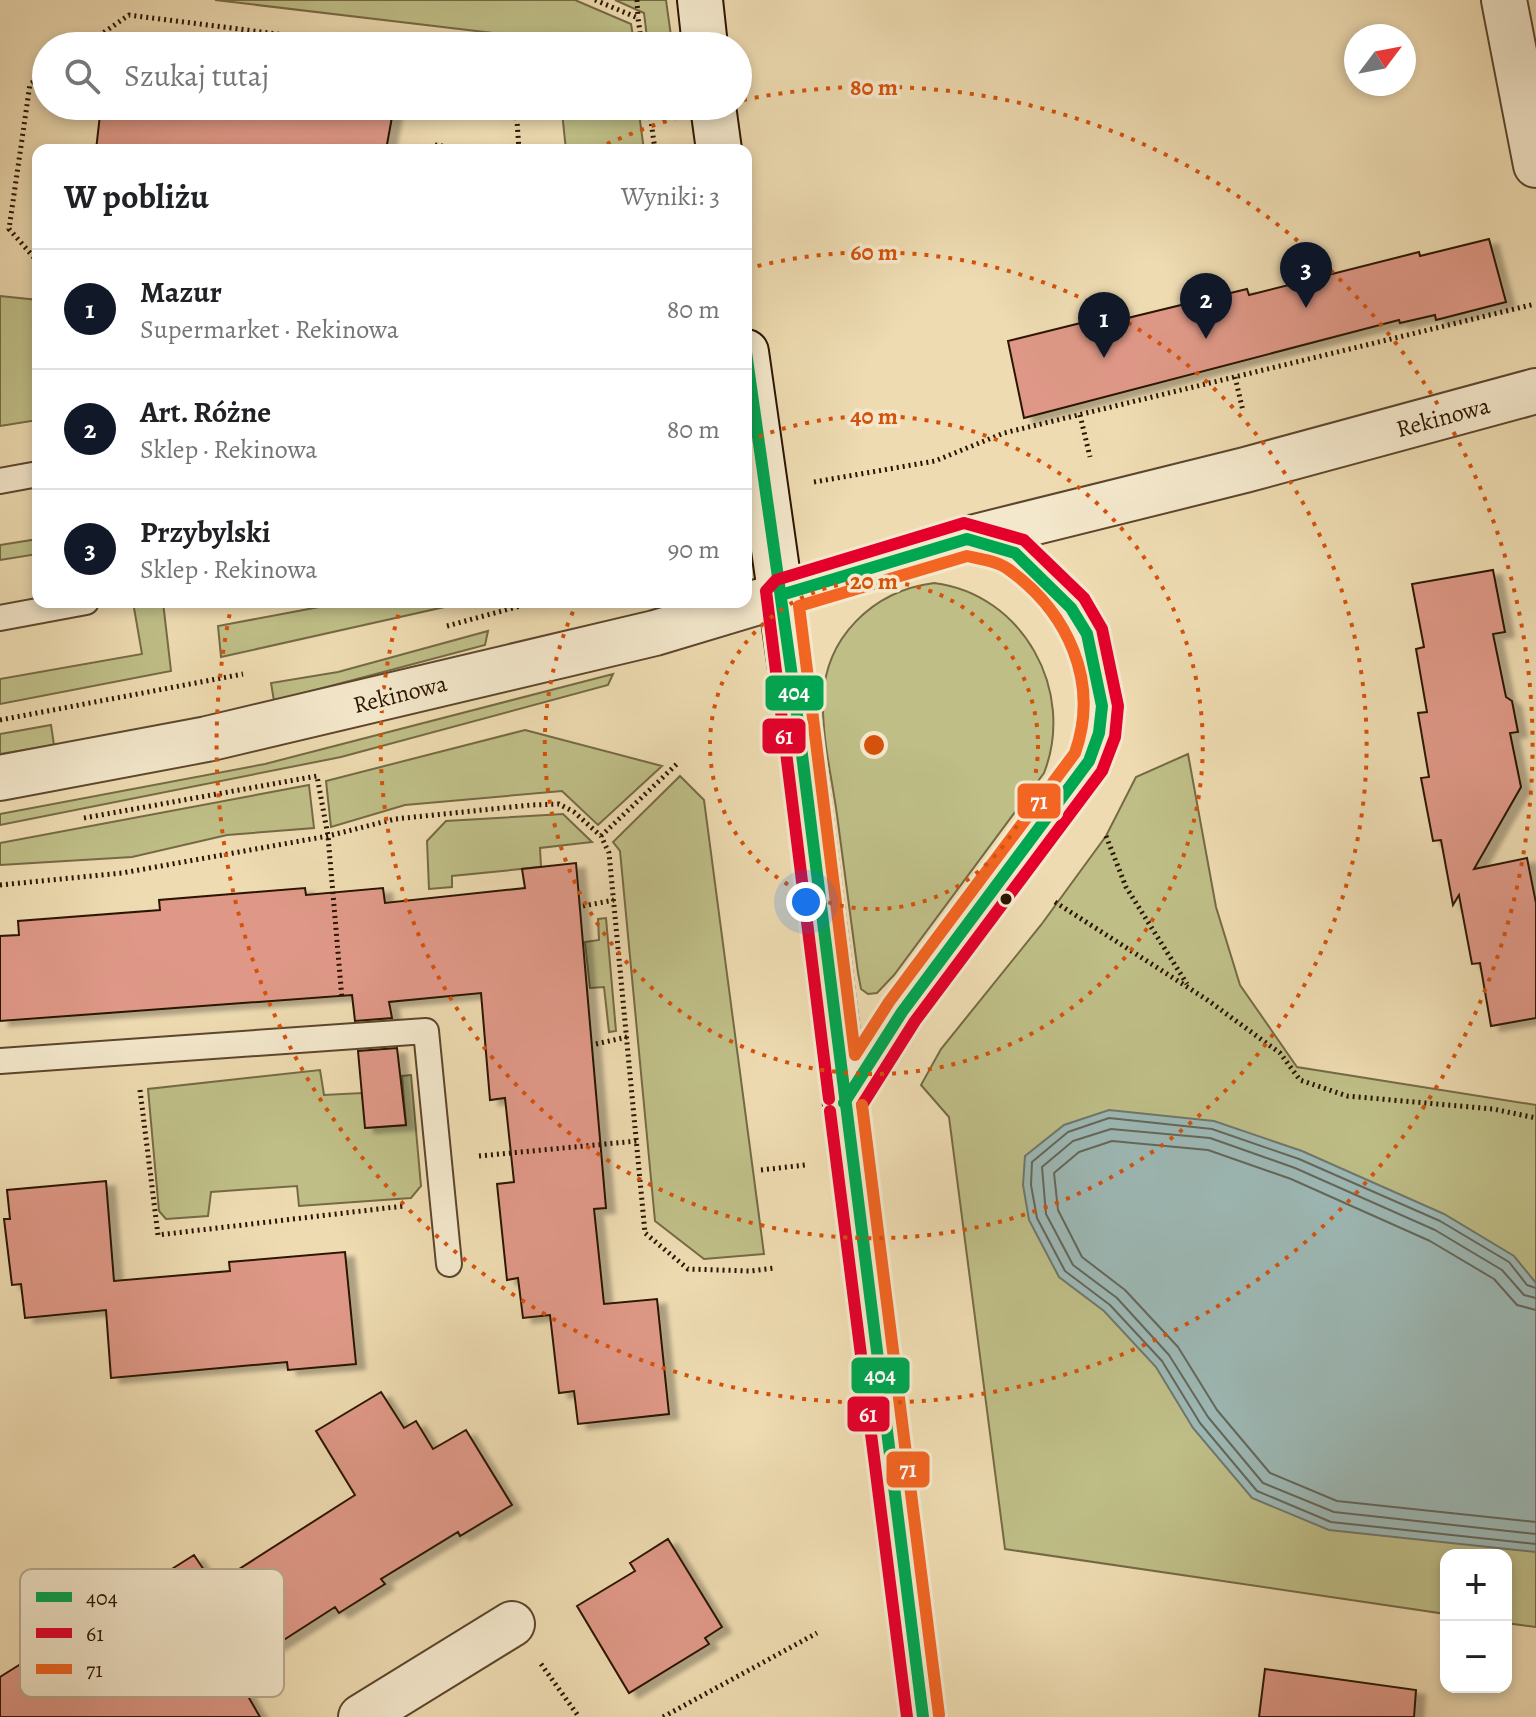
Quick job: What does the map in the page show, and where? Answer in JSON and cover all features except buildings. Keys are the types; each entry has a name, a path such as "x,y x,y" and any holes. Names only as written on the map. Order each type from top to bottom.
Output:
{"street":[{"path":"700,0 703,32"},
{"path":"1504,0 1536,165"},
{"path":"715,120 718,144"},
{"name":"Rekinowa","path":"752,604 967,539 1260,466 1536,391"},
{"path":"752,400 781,595 923,1717"},
{"name":"Rekinowa","path":"0,778 207,739 374,701 428,685 655,633 738,608"},
{"path":"361,1717 512,1624"}],"lane":[{"path":"0,481 32,475"},
{"path":"844,1103 902,1012 1089,761 1099,733 1102,706 1097,668 1087,634 1071,608 1015,553 967,539"},
{"path":"0,618 54,608"},
{"path":"0,1061 136,1049 426,1031 449,1264"}],"path":[{"path":"595,0 638,18"},
{"path":"637,0 640,32"},
{"path":"104,32 129,15 267,32"},
{"path":"32,83 9,229 32,255"},
{"path":"517,120 519,144"},
{"path":"651,120 654,144"},
{"path":"763,487 935,461 1004,433 1535,304"},
{"path":"1235,377 1243,411"},
{"path":"1080,415 1093,472"},
{"path":"444,627 513,608"},
{"path":"0,720 250,673"},
{"path":"601,836 679,762"},
{"path":"76,820 317,776 328,836 345,1035"},
{"path":"0,885 122,873 328,836 395,819 559,804 574,812 601,836 609,853 645,1233 688,1269 750,1271 774,1268"},
{"path":"1106,836 1126,887 1189,989"},
{"path":"583,906 614,900"},
{"path":"1055,902 1189,989 1280,1053 1300,1080 1347,1096 1493,1109 1536,1118"},
{"path":"596,1044 627,1037"},
{"path":"136,1049 158,1235 443,1202"},
{"path":"441,1160 637,1141"},
{"path":"761,1170 807,1164"},
{"path":"512,1624 579,1717"},
{"path":"663,1717 817,1633"}],"shaded area":[{"path":"215,0 575,0 631,24 632,32 485,32"},
{"path":"615,0 666,0 670,32 646,32 644,13"},
{"path":"563,120 640,120 643,144 565,144"},
{"path":"0,296 32,299 32,421 0,426"},
{"path":"32,540 32,555 0,560 0,545"},
{"path":"934,583 966,591 993,606 1016,626 1034,651 1047,680 1053,710 1052,742 1044,773 894,975 877,993 868,994 861,989 858,973 826,744 823,700 826,677 843,637 856,621 891,596"},
{"path":"134,608 164,608 171,671 0,704 0,679 142,654"},
{"path":"314,608 440,608 221,657 218,626"},
{"path":"488,631 485,645 274,701 271,683 338,672"},
{"path":"613,674 608,685 341,757 0,825 0,814 265,764"},
{"path":"51,725 54,745 0,754 0,734"},
{"path":"525,730 662,766 598,825 562,791 405,805 331,827 326,781"},
{"path":"1188,754 1216,907 1240,985 1297,1067 1536,1105 1536,1627 1512,1624 1512,1549 1440,1549 1440,1613 1005,1549 949,1117 921,1085 941,1049 1041,925 1106,836 1136,777"},
{"path":"680,776 704,800 764,1254 704,1259 655,1221 620,851 613,842"},
{"path":"309,785 314,828 227,835 132,857 0,865 0,843"},
{"path":"563,814 592,842 540,848 541,867 452,876 452,887 429,889 427,841 446,821"},
{"path":"606,918 616,1031 609,1032 604,987 590,988 585,942 599,940 598,919"},
{"path":"320,1070 324,1095 362,1093 366,1128 406,1125 402,1076 411,1075 421,1186 411,1198 299,1206 297,1186 211,1192 208,1216 166,1219 159,1211 148,1089"}],"water":[{"path":"1109,1110 1214,1121 1302,1151 1444,1214 1514,1256 1536,1283 1536,1552 1329,1530 1252,1498 1193,1428 1156,1367 1104,1311 1059,1277 1029,1220 1023,1185 1025,1156 1064,1125"}],"transit line":[{"name":"404","path":"752,394 793,683 923,1717"},
{"name":"61","path":"829,1099 766,591 776,580 964,523 1024,540 1084,598 1102,629 1118,706 1115,737 1102,771 915,1021 862,1105"},
{"name":"404","path":"781,595 967,539 1015,553 1071,608 1087,634 1102,706 1099,733 1089,761 902,1012 844,1103"},
{"name":"71","path":"967,556 1004,566 1029,586 1062,627 1081,675 1084,700 1082,726 1075,753 889,1002 855,1055 799,606 967,556"},
{"name":"71","path":"862,1105 939,1715"},
{"name":"61","path":"830,1111 907,1717"}],"place":[{"name":"Przybylski","path":"1306,308"},
{"name":"Art. Różne","path":"1206,339"},
{"name":"Mazur","path":"1104,358"}]}
